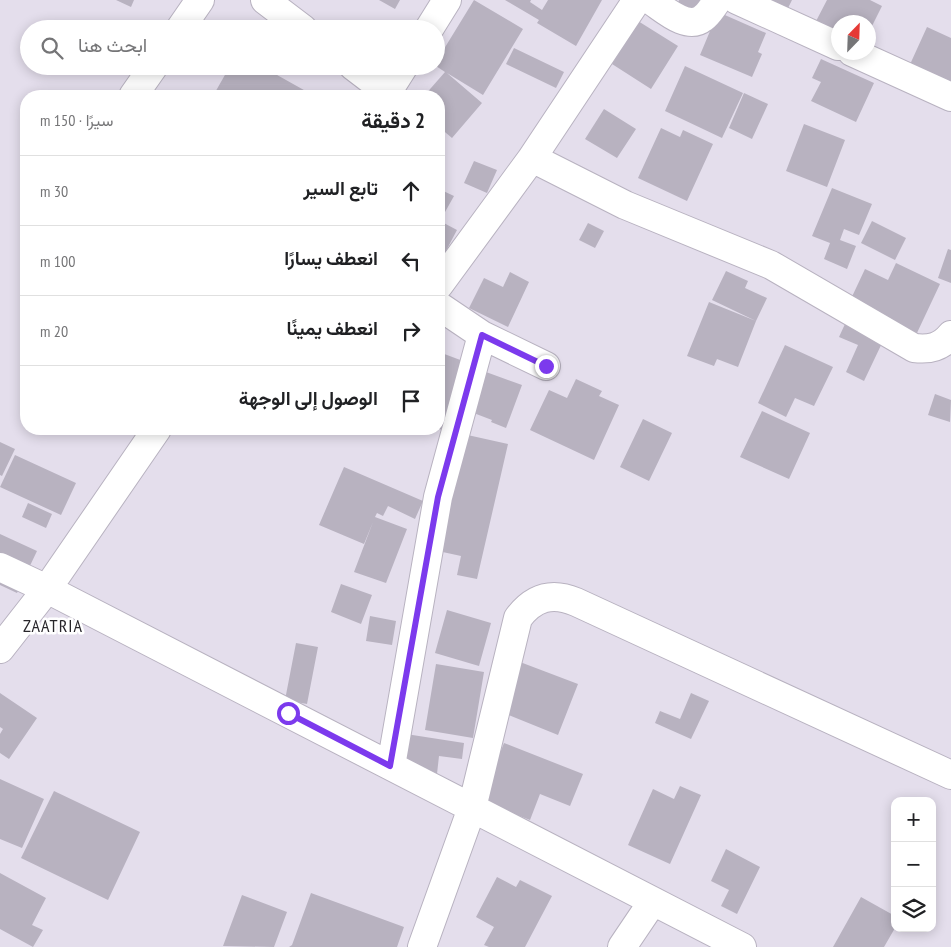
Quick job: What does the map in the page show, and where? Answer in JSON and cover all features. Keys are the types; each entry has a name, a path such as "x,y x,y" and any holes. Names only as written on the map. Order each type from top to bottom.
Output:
{"street":[{"path":"186,20 200,0"},
{"path":"265,0 291,20"},
{"path":"435,20 447,0"},
{"path":"445,277 532,158 637,0"},
{"path":"650,0 683,21 691,23 705,17 718,0"},
{"path":"737,0 831,43"},
{"path":"869,60 951,98"},
{"path":"136,90 147,75"},
{"path":"364,75 381,90"},
{"path":"389,90 398,75"},
{"path":"532,158 625,205 771,265 914,348 934,348 951,335"},
{"path":"445,310 482,335 546,366"},
{"path":"390,766 438,497 482,335"},
{"path":"0,649 47,589 153,435"},
{"path":"0,567 47,589 742,947"},
{"path":"422,947 472,808 518,618 526,608 537,600 550,596 563,597 576,602 951,775"},
{"path":"622,947 653,901"}],"building":[{"path":"116,0 134,0 131,7"},
{"path":"379,0 400,0 395,9"},
{"path":"474,0 523,29 483,95 447,73 482,103 452,138 445,132 445,90 429,90 442,75 445,75 445,47"},
{"path":"505,0 531,0 530,2 542,10 548,0 602,0 576,46 537,23 539,20"},
{"path":"679,0 700,0 694,10 678,3"},
{"path":"761,0 792,0 786,12"},
{"path":"827,0 870,0 882,6 876,18 876,15 831,15 831,33 814,25"},
{"path":"718,12 766,33 758,52 762,54 752,77 700,55"},
{"path":"638,21 678,46 651,89 612,64"},
{"path":"927,27 951,38 951,92 907,71"},
{"path":"514,48 564,72 556,88 506,64"},
{"path":"821,59 874,83 856,122 811,101 821,82 812,78"},
{"path":"685,66 743,93 722,138 665,111"},
{"path":"225,75 277,75 304,90 216,90"},
{"path":"744,93 768,104 752,139 729,128"},
{"path":"604,109 636,129 617,158 585,139"},
{"path":"804,124 845,140 827,187 786,171"},
{"path":"661,128 680,137 683,130 713,144 687,201 638,178"},
{"path":"474,161 497,170 487,193 464,183"},
{"path":"832,188 872,204 859,235 844,229 840,240 856,246 847,269 824,259 830,243 812,236"},
{"path":"445,192 454,196 445,212"},
{"path":"872,221 906,238 895,260 861,243"},
{"path":"588,223 604,231 595,248 579,240"},
{"path":"445,224 457,230 445,253"},
{"path":"948,249 951,250 951,283 938,278"},
{"path":"896,263 940,284 916,335 849,303 865,269 888,280"},
{"path":"726,271 748,281 745,288 767,298 756,321 712,300"},
{"path":"510,272 529,282 508,327 469,308 484,278 503,287"},
{"path":"709,302 756,321 738,367 717,359 714,366 687,356"},
{"path":"845,324 883,341 864,381 846,372 858,345 839,337"},
{"path":"785,345 833,367 814,406 795,398 786,417 758,403"},
{"path":"445,354 471,364 445,431"},
{"path":"486,372 522,385 506,428 471,412"},
{"path":"576,379 602,391 599,396 619,405 594,460 530,430 549,390 567,398"},
{"path":"935,394 951,400 950,422 928,415"},
{"path":"762,411 810,433 789,479 740,457"},
{"path":"643,419 672,433 649,481 620,467"},
{"path":"463,434 508,444 477,579 457,575 461,556 438,551"},
{"path":"0,442 15,449 2,476 0,475"},
{"path":"15,455 76,483 61,515 0,487"},
{"path":"344,467 423,501 415,519 388,506 383,516 377,513 375,517 407,529 386,583 354,572 373,522 364,544 319,525"},
{"path":"28,503 52,514 46,528 22,517"},
{"path":"0,534 37,551 17,593 0,585"},
{"path":"341,584 372,595 361,624 331,612"},
{"path":"447,610 491,623 479,666 435,653"},
{"path":"370,616 396,621 392,645 366,641"},
{"path":"296,643 318,647 307,704 285,700"},
{"path":"520,662 578,684 558,735 501,712"},
{"path":"436,664 484,672 473,738 425,730"},
{"path":"0,693 37,718 9,759 0,753 0,734 3,729 0,727"},
{"path":"691,693 709,701 691,739 655,723 660,711 680,719"},
{"path":"406,734 464,743 462,759 439,756 436,783 403,768"},
{"path":"504,743 583,774 570,806 540,794 530,820 481,801"},
{"path":"0,779 44,799 22,848 0,839"},
{"path":"680,786 701,795 670,864 628,845 653,789 674,799"},
{"path":"54,791 140,832 108,900 21,858"},
{"path":"726,849 760,867 737,914 721,906 729,890 711,881"},
{"path":"0,873 46,898 32,925 43,930 33,947 0,929"},
{"path":"497,877 516,887 520,880 552,896 525,947 489,947 484,945 494,927 476,917"},
{"path":"311,893 404,927 397,947 289,947 292,945"},
{"path":"242,895 287,912 274,947 223,946"},
{"path":"861,897 891,914 891,932 893,932 884,947 833,947"}],"district":[{"name":"ZAATRIA","path":"53,626"}],"route":[{"path":"288,713 390,766 438,497 482,335 546,366"}]}
